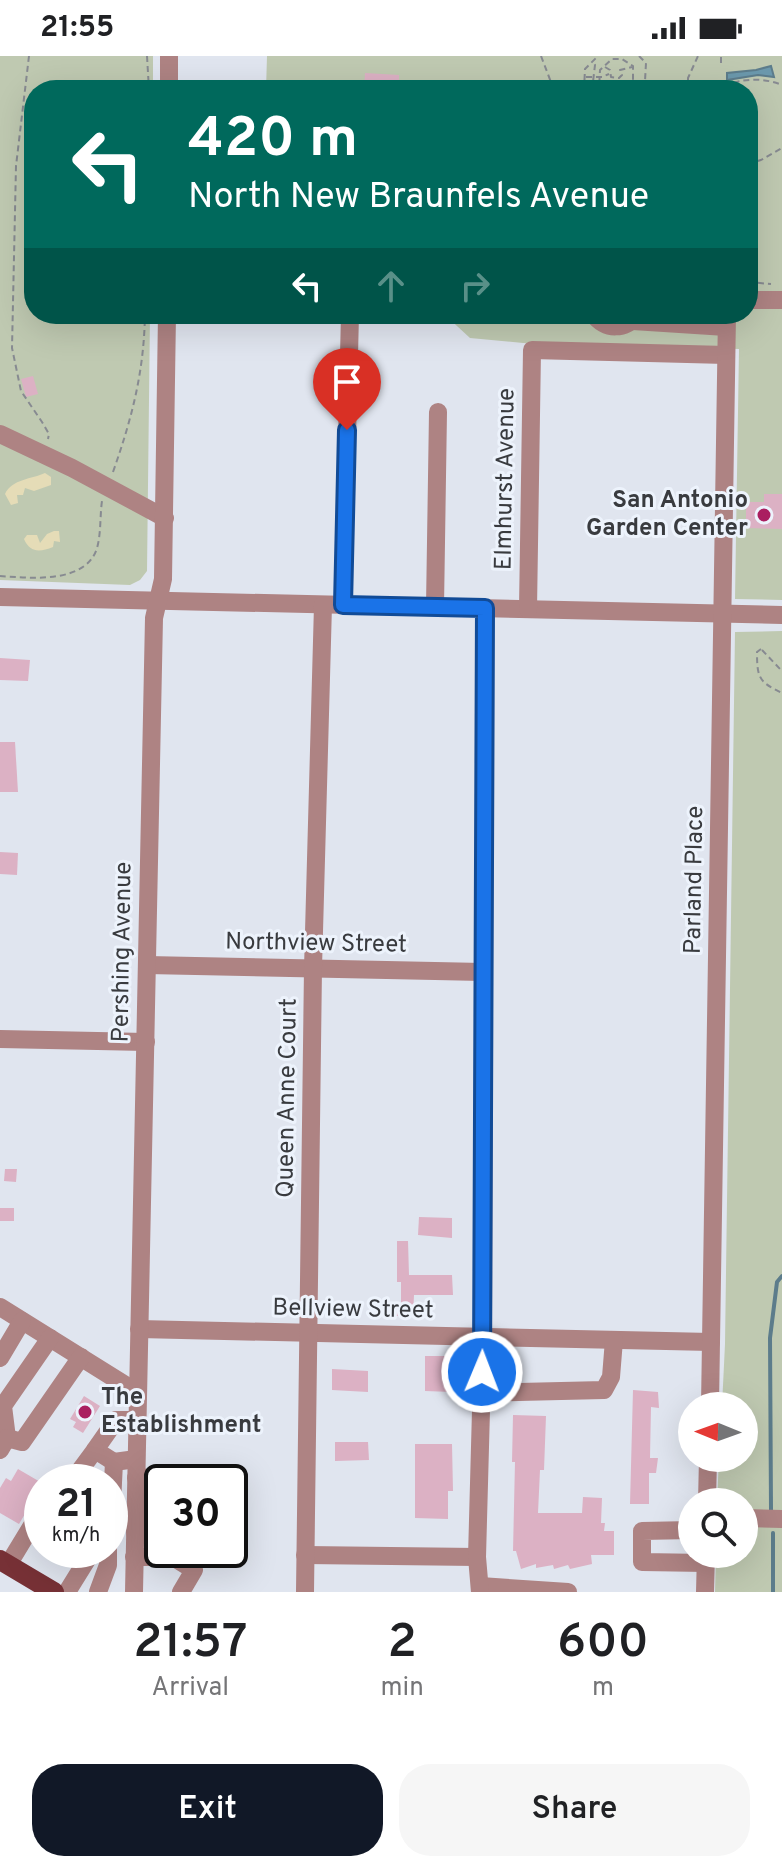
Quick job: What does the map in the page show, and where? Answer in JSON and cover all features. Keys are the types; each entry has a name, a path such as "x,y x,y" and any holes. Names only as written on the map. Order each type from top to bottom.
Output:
{"main road":[{"path":"4,1562 54,1592"}],"street":[{"path":"169,56 169,80"},
{"path":"758,300 782,300"},
{"name":"Pershing Avenue","path":"134,1592 154,618 163,579 167,324"},
{"path":"343,605 350,324"},
{"path":"605,324 627,324"},
{"name":"Parland Place","path":"710,1392 726,324"},
{"name":"Elmhurst Avenue","path":"528,609 532,350 726,355"},
{"path":"435,607 438,412"},
{"path":"0,434 165,518"},
{"path":"0,597 782,615"},
{"name":"Queen Anne Court","path":"305,1592 313,968 323,605"},
{"path":"485,608 483,1337 477,1557 480,1589 568,1592"},
{"name":"Northview Street","path":"147,965 483,972"},
{"path":"0,1039 146,1042"},
{"path":"0,1307 138,1393"},
{"path":"0,1358 22,1321"},
{"name":"Bellview Street","path":"139,1329 711,1342"},
{"path":"50,1338 3,1406 4,1444 22,1442 81,1357"},
{"path":"481,1393 604,1390 611,1377 614,1340"},
{"path":"85,1464 116,1420 137,1420"},
{"path":"95,1450 114,1462 136,1459"},
{"path":"136,1478 144,1478"},
{"path":"758,1518 782,1519"},
{"path":"128,1525 144,1527"},
{"path":"678,1530 642,1531 642,1562 678,1560"},
{"path":"4,1562 24,1534"},
{"path":"305,1555 477,1557"},
{"path":"134,1557 173,1557 194,1570 181,1592"},
{"path":"67,1592 82,1568"},
{"path":"98,1592 107,1568"},
{"path":"705,1592 706,1568"}],"path":[{"path":"26,80 29,56"},
{"path":"147,56 148,80"},
{"path":"541,56 550,80"},
{"path":"585,80 585,69 598,56"},
{"path":"639,56 646,63 645,80"},
{"path":"688,80 698,56"},
{"path":"721,56 721,63"},
{"path":"600,80 600,70 611,57 623,58 633,67"},
{"path":"593,61 600,70"},
{"path":"592,77 595,65"},
{"path":"604,66 610,70 609,74"},
{"path":"622,77 620,70 633,67"},
{"path":"632,80 633,67"},
{"path":"585,77 609,74"},
{"path":"609,74 630,80"},
{"path":"758,81 782,85"},
{"path":"24,98 16,166 12,348 21,391 49,434 47,456"},
{"path":"758,161 782,148"},
{"path":"758,283 782,284"},
{"path":"782,671 761,649 757,652 757,670 762,682 782,693"}],"green space":[{"path":"0,56 153,56 153,80 24,80 24,324 150,324 147,571 140,580 130,585 0,580"},
{"path":"267,56 782,56 782,600 735,599 739,349 523,343 470,338 455,324 758,324 758,80 266,80"},
{"path":"782,631 782,1592 715,1592 716,1568 758,1568 758,1488 718,1488 718,1472 758,1472 758,1392 723,1392 735,632"}],"sand":[{"path":"45,473 51,477 51,485 34,491 25,488 23,495 17,495 18,503 11,505 5,494 8,489 17,482"},
{"path":"54,531 59,531 60,542 54,541 53,547 48,549 32,549 24,539 27,535 37,535 40,543"}],"water":[{"path":"771,66 774,77 758,75 727,80 727,73"}],"building":[{"path":"365,73 399,75 399,80 365,80"},
{"path":"33,376 38,394 26,397 21,379"},
{"name":"San Antonio Garden Center","path":"764,494 782,494 782,529 746,528 746,502 764,502"},
{"path":"0,658 30,660 28,681 0,680"},
{"path":"0,742 15,742 18,792 0,792"},
{"path":"0,852 18,853 17,875 0,874"},
{"path":"5,1169 17,1169 16,1182 4,1181"},
{"path":"0,1208 14,1208 14,1221 0,1221"},
{"path":"419,1217 452,1218 452,1238 418,1235"},
{"path":"397,1241 408,1241 409,1275 452,1275 453,1295 414,1295 413,1316 396,1316 396,1305 401,1305 401,1282 397,1282"},
{"path":"425,1356 451,1356 452,1392 425,1391"},
{"path":"332,1369 368,1371 368,1392 332,1390"},
{"path":"633,1390 658,1392 659,1408 651,1407 650,1458 658,1458 656,1473 649,1473 649,1504 630,1504"},
{"name":"The Establishment","path":"84,1396 100,1406 83,1433 73,1427 76,1422 70,1419"},
{"path":"513,1415 546,1416 544,1470 540,1470 538,1513 582,1513 583,1497 602,1498 601,1523 605,1523 604,1531 614,1531 614,1555 591,1555 592,1564 570,1569 568,1565 554,1569 553,1565 536,1568 536,1564 521,1569 516,1551 513,1551"},
{"path":"335,1442 368,1442 369,1460 335,1461"},
{"path":"415,1444 452,1444 453,1491 448,1491 448,1519 415,1518"},
{"path":"18,1469 24,1472 24,1516 19,1524 0,1513 0,1488 6,1478 11,1481"}],"waterway":[{"path":"771,1510 770,1338 777,1282 782,1276"},
{"path":"773,1533 773,1592"}],"place":[{"name":"San Antonio Garden Center","path":"764,515"},
{"name":"The Establishment","path":"85,1412"}],"route":[{"path":"347,430 343,605 485,608 482,1372"}]}
